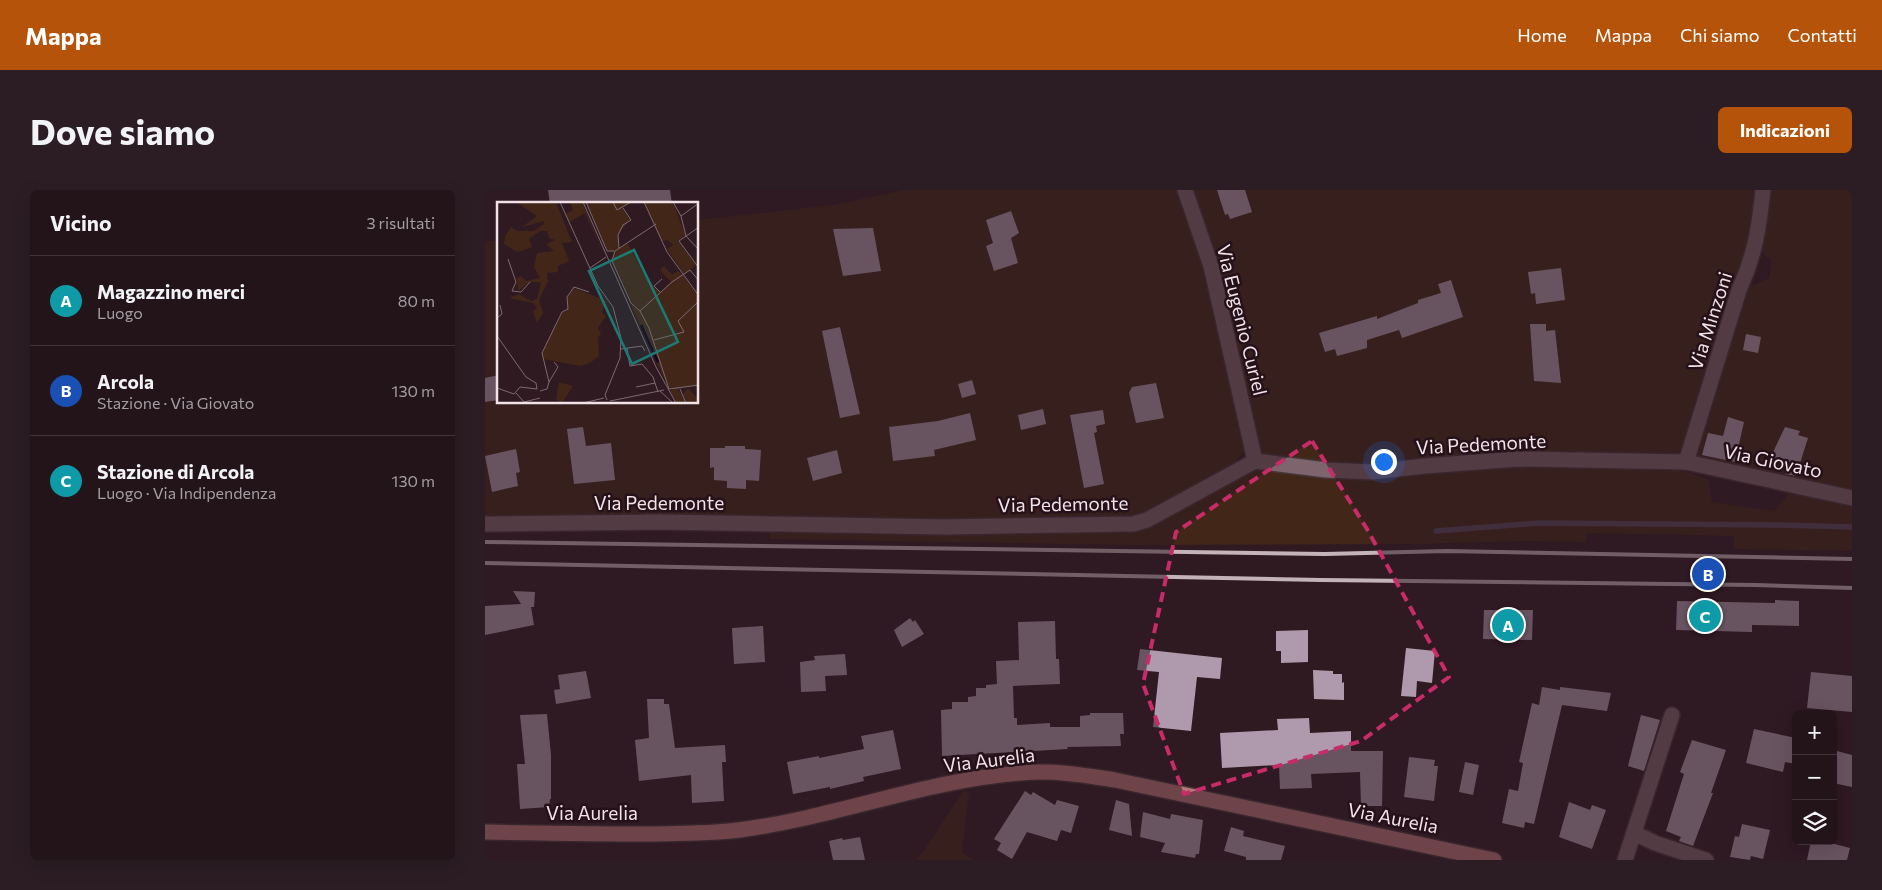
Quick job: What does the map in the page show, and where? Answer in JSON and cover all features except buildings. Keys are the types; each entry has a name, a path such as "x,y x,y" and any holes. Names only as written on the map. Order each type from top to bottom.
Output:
{"main road":[{"name":"Via Aurelia","path":"485,832 662,834 746,830 814,816 947,784 1022,773 1048,773 1075,774 1115,780 1493,860"}],"street":[{"name":"Via Eugenio Curiel","path":"1185,190 1211,266 1255,461"},
{"name":"Via Minzoni","path":"1686,462 1739,290 1750,266 1758,234 1763,190"},
{"name":"Via Pedemonte","path":"485,524 661,522 944,527 1133,524 1147,520 1255,461 1326,470 1372,472 1517,459 1686,462"},
{"name":"Via Giovato","path":"1686,462 1852,498"},
{"path":"1625,860 1672,715"},
{"path":"1633,833 1655,843 1706,860"}],"highlighted area":[{"path":"1312,441 1367,529 1449,677 1361,741 1184,794 1143,684 1176,532"}],"shaded area":[{"path":"905,190 1178,190 1207,268 1247,447 1228,471 1147,513 1133,518 1009,520 485,518 485,241 497,241 497,404 699,404 699,220 833,205"},
{"path":"1188,190 1761,190 1756,233 1684,460 1372,469 1258,458"},
{"path":"1766,190 1852,190 1852,495 1690,460 1741,291 1769,278 1772,261 1758,249"},
{"path":"1518,463 1676,467 1709,480 1712,502 1774,511 1792,490 1852,503 1852,551 1734,549 1734,536 1587,533 1586,542 1525,541 1419,544 1128,545 770,539 770,528 1129,530 1258,466"},
{"path":"963,791 969,792 962,852 973,860 915,860 923,852"}],"waterway":[{"path":"1436,531 1539,523 1852,527"}],"railway":[{"path":"485,542 1325,554 1447,551 1852,559"},
{"path":"485,563 1321,580 1756,585 1852,588"}],"place":[{"name":"Arcola","path":"1708,574"},
{"name":"Stazione di Arcola","path":"1705,616"},
{"name":"Magazzino merci","path":"1508,625"}]}
